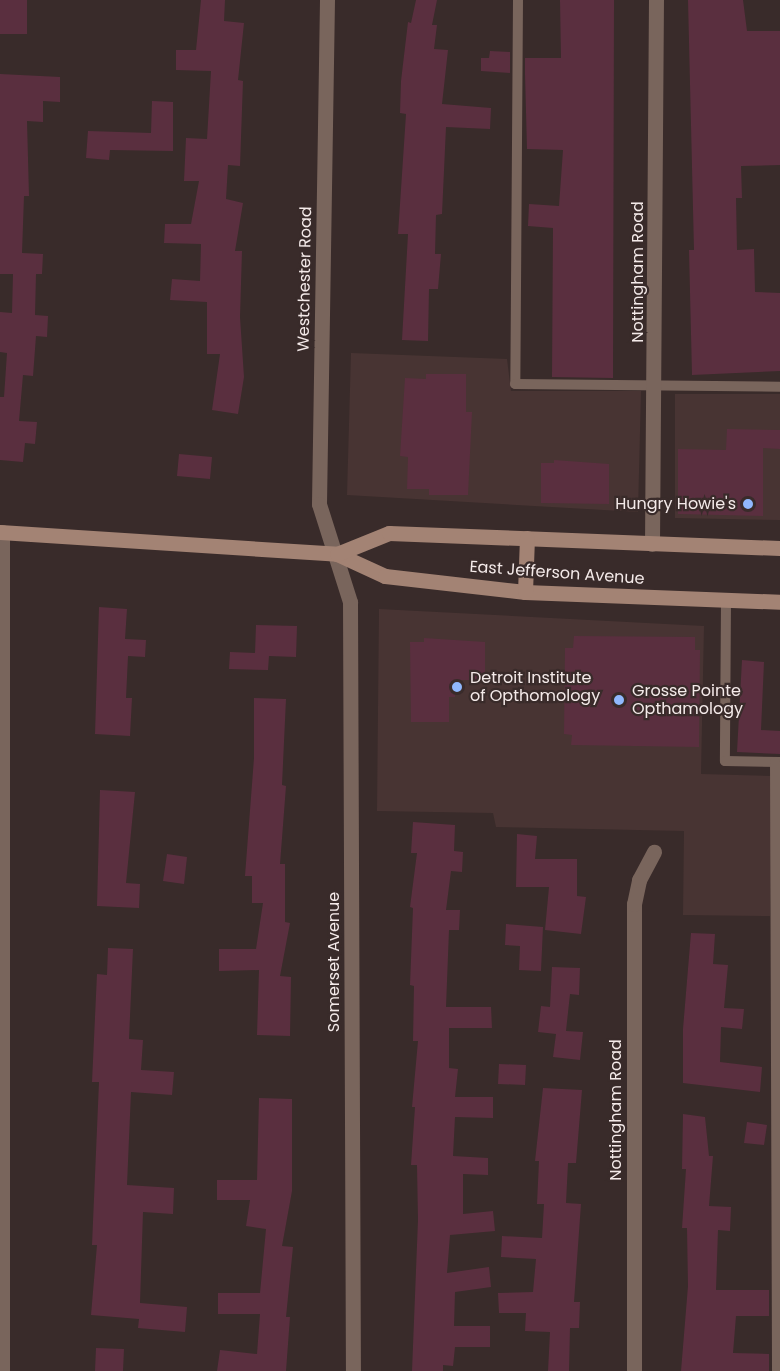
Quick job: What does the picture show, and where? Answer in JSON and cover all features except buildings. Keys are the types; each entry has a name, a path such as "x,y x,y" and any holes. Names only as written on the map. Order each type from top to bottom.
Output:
{"main road":[{"name":"East Jefferson Avenue","path":"1,532 338,555 385,576 525,592 780,602"},
{"name":"East Jefferson Avenue","path":"338,555 389,533 780,548"},
{"path":"525,592 527,538"}],"street":[{"name":"Westchester Road","path":"327,0 319,504 338,555"},
{"name":"Nottingham Road","path":"652,544 656,387 656,0"},
{"path":"1,532 2,1371"},
{"name":"Somerset Avenue","path":"338,555 350,602 353,1371"},
{"name":"Nottingham Road","path":"634,1371 634,904 639,880 654,852"}],"lane":[{"path":"518,0 515,384 780,387"},
{"path":"726,600 725,761 778,762 777,1371"}],"shaded area":[{"path":"351,353 507,359 511,391 641,391 638,512 347,495"},
{"path":"675,394 780,394 780,520 675,518"},
{"path":"379,609 704,626 701,774 772,776 770,916 683,915 684,831 496,827 493,813 377,811"}],"place":[{"name":"Hungry Howie's","path":"748,504"},
{"name":"Detroit Institute of Opthomology","path":"457,687"},
{"name":"Grosse Pointe Opthamology","path":"619,700"}]}
